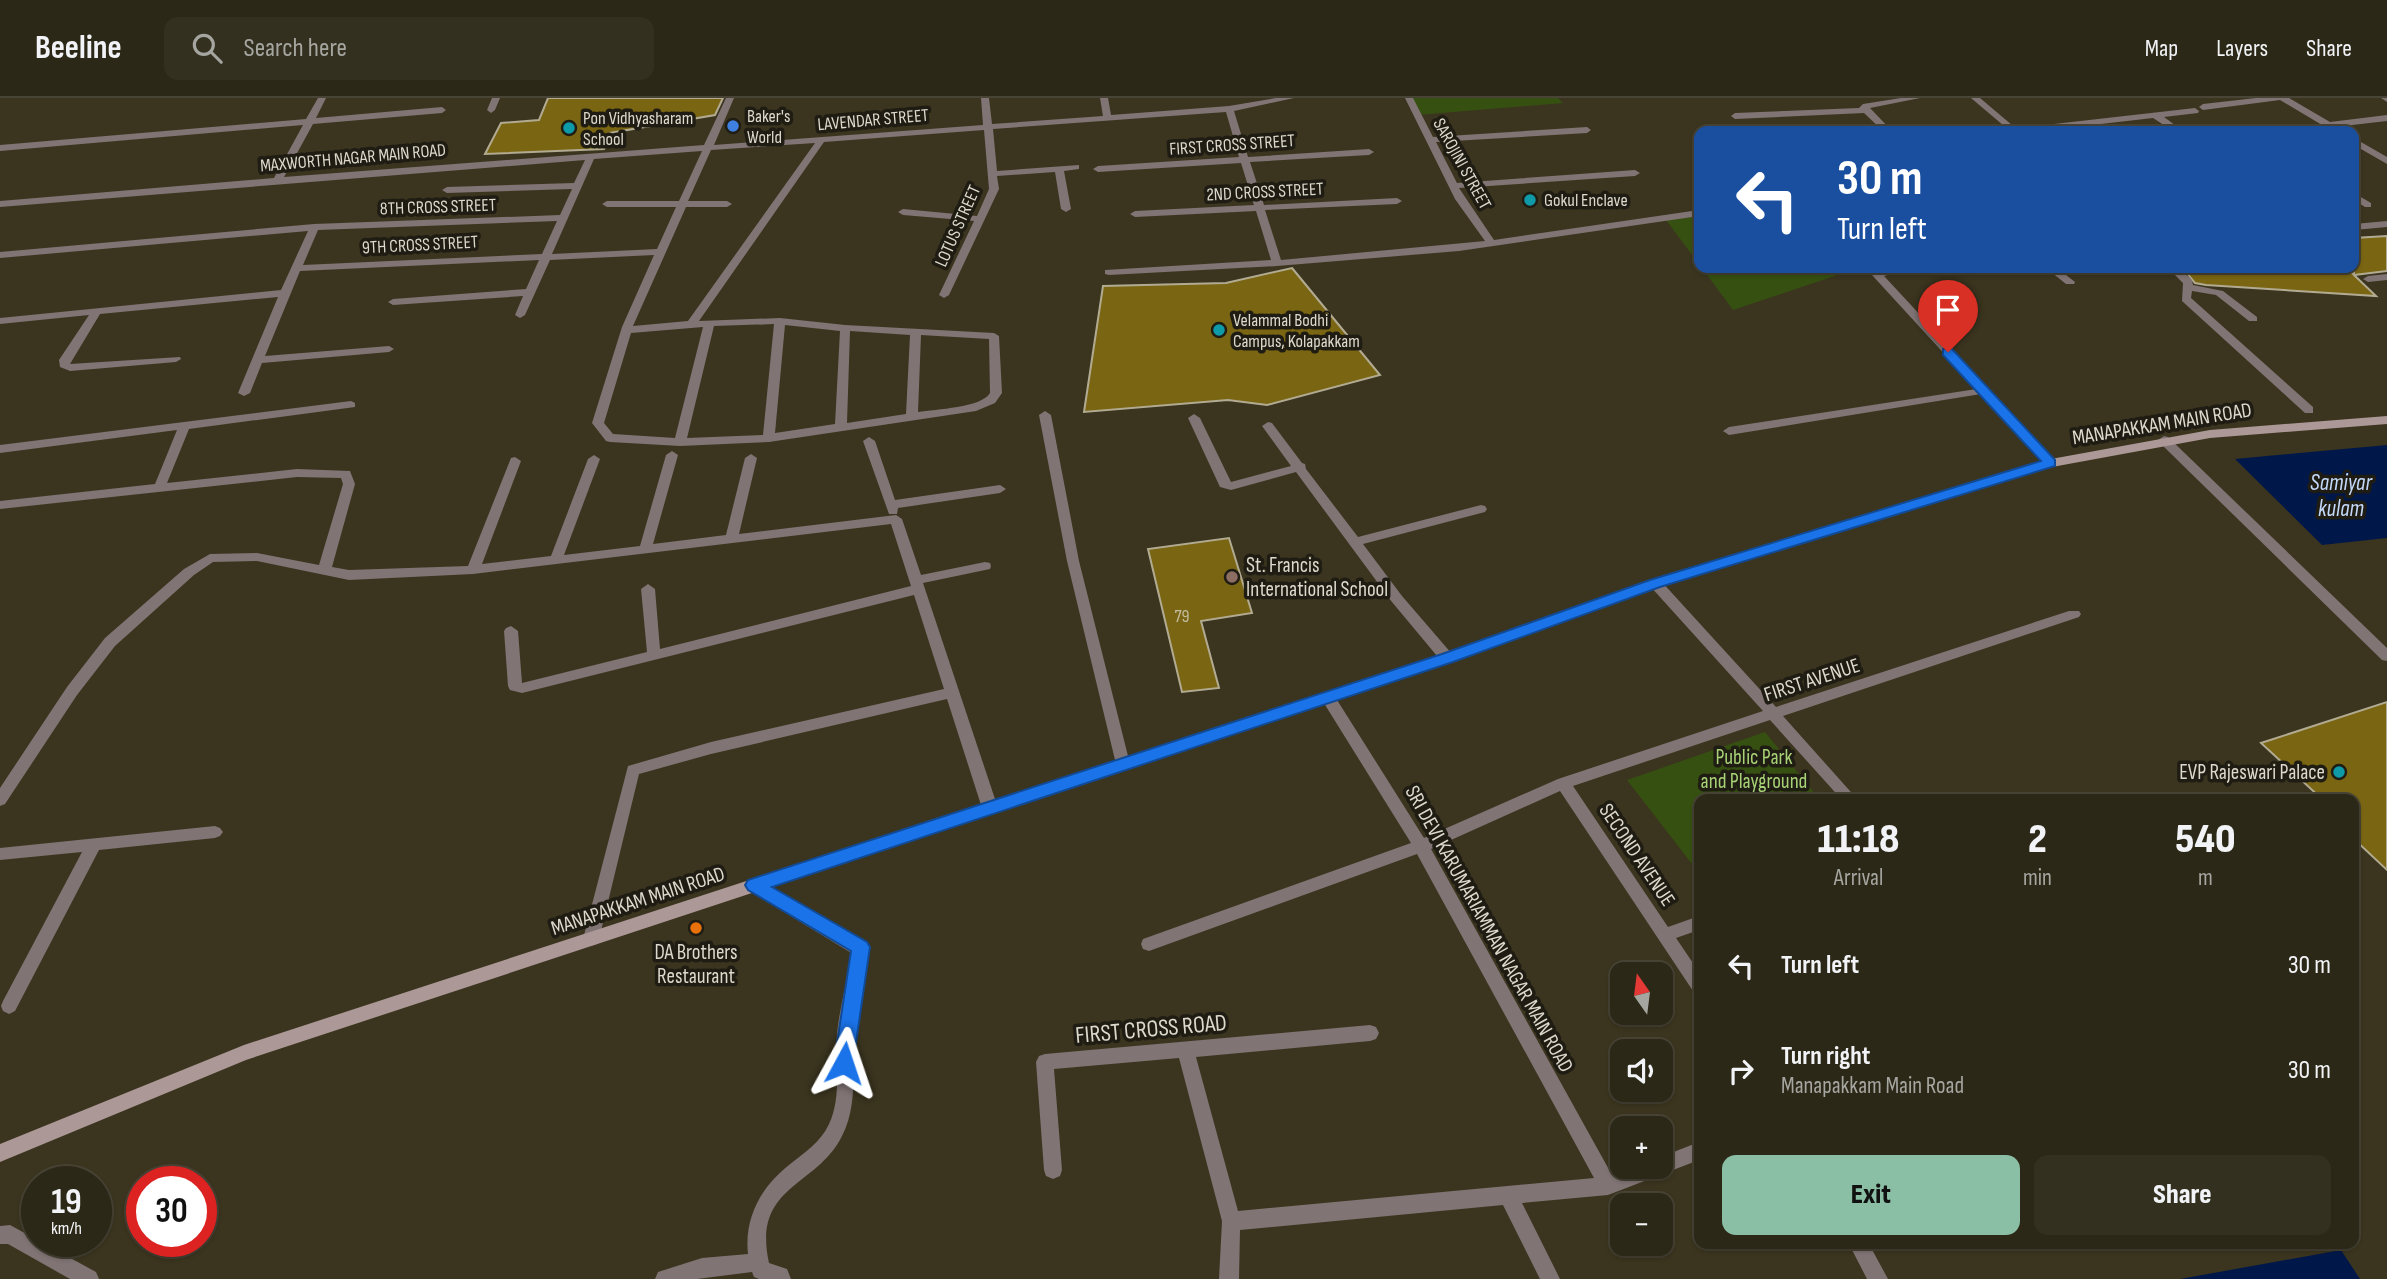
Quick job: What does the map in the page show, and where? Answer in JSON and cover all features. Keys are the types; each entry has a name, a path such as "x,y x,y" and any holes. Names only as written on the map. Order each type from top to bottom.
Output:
{"main road":[{"name":"MANAPAKKAM MAIN ROAD","path":"0,1153 244,1053 1447,658 1655,583 2051,463 2164,440 2387,420"}],"street":[{"path":"278,180 322,98"},
{"path":"491,110 496,98"},
{"path":"626,328 780,321 845,328 994,336 996,393 991,401 976,407 769,438 680,442 610,438 598,423 626,328 730,98"},
{"name":"LOTUS STREET","path":"944,295 994,191 985,98"},
{"path":"1104,98 1107,116"},
{"path":"1207,98 1210,109"},
{"name":"LAVENDAR STREET","path":"709,149 1229,108 1290,98"},
{"name":"SAROJINI STREET","path":"1409,98 1454,186 1492,244"},
{"path":"1864,110 1863,107 1874,104 1916,98"},
{"path":"1975,98 2011,126"},
{"path":"2060,126 2281,98 2329,125"},
{"path":"1229,108 1277,263"},
{"path":"0,148 442,110"},
{"path":"1735,116 1864,110 1882,126"},
{"path":"2155,115 2172,126"},
{"path":"2323,126 2387,118"},
{"path":"1430,140 1587,130"},
{"path":"691,324 821,140"},
{"path":"2359,144 2387,161"},
{"name":"MAXWORTH NAGAR MAIN ROAD","path":"0,204 278,180 709,149"},
{"name":"FIRST CROSS STREET","path":"1098,169 1369,152"},
{"path":"520,315 591,156"},
{"path":"994,174 1076,167"},
{"path":"1059,168 1066,209"},
{"path":"1454,186 1636,173"},
{"path":"447,190 579,186"},
{"path":"2359,199 2368,205"},
{"name":"2ND CROSS STREET","path":"1135,215 1397,201"},
{"path":"607,204 727,204"},
{"path":"903,212 981,219"},
{"path":"1109,272 1277,263 1492,244 1694,214"},
{"name":"8TH CROSS STREET","path":"0,255 314,227 563,218"},
{"path":"2359,227 2387,224"},
{"path":"244,393 314,227"},
{"name":"9TH CROSS STREET","path":"296,268 661,253"},
{"path":"1885,273 1877,275 2051,463"},
{"path":"2058,273 2070,282"},
{"path":"2178,273 2188,282 2186,299 2309,410"},
{"path":"2368,279 2387,277"},
{"path":"2188,287 2219,293 2253,319"},
{"path":"393,302 530,292"},
{"path":"0,321 285,293"},
{"path":"99,310 64,365 70,368 176,359"},
{"path":"769,438 780,321"},
{"path":"680,442 709,323"},
{"path":"841,427 845,328"},
{"path":"912,416 916,331"},
{"path":"258,360 389,349"},
{"path":"1729,431 1983,391"},
{"path":"0,449 351,405"},
{"path":"1045,415 1073,561 1123,764"},
{"path":"1194,418 1224,484 1231,486 1301,467"},
{"path":"160,486 186,425"},
{"path":"1268,426 1397,599 1447,658"},
{"path":"2164,440 2387,656"},
{"path":"869,441 919,585 990,808"},
{"path":"645,550 672,455"},
{"path":"731,540 751,458"},
{"path":"556,560 594,459"},
{"path":"473,570 515,461"},
{"path":"0,505 297,473 346,474 349,484 324,571"},
{"path":"891,505 1000,489"},
{"path":"1355,542 1481,509"},
{"path":"0,800 72,691 110,642 201,563 225,556 257,557 349,575 473,570 896,519"},
{"path":"512,631 515,686 518,687 653,655 985,566"},
{"path":"1655,583 1847,794"},
{"path":"648,589 653,655"},
{"name":"FIRST AVENUE","path":"1149,944 1422,846 1563,783 2074,614"},
{"path":"592,939 633,770 711,748 953,692"},
{"name":"SRI DEVI KARUMARIAMMAN NAGAR MAIN ROAD","path":"1327,696 1422,846 1608,1186"},
{"name":"SECOND AVENUE","path":"1563,783 1694,978"},
{"path":"0,854 215,832"},
{"path":"9,1006 94,844"},
{"path":"754,885 862,951 847,1024 839,1122 828,1143 778,1186 761,1213 755,1251 761,1270 780,1276 781,1279"},
{"path":"1665,935 1694,925"},
{"name":"FIRST CROSS ROAD","path":"1053,1170 1045,1062 1370,1033"},
{"path":"1186,1051 1231,1221 1229,1279"},
{"path":"1673,1161 1694,1153"},
{"path":"1231,1221 1608,1186 1627,1179"},
{"path":"1508,1196 1550,1279"},
{"path":"0,1234 10,1234 89,1279"},
{"path":"1861,1249 1878,1279"},
{"path":"665,1279 702,1268 759,1262"}],"green space":[{"path":"1409,98 1558,98 1563,103 1417,115"},
{"path":"1694,217 1694,257 1666,220"},
{"path":"1706,273 1843,273 1733,310"},
{"name":"Public Park and Playground","path":"1765,732 1815,794 1694,794 1694,867 1627,780"}],"water":[{"name":"Samiyar kulam","path":"2387,445 2387,538 2322,545 2235,459"},
{"path":"2341,1250 2360,1279 2180,1279"}],"building":[{"name":"Pon Vidhyasharam School","path":"548,98 723,98 715,115 610,133 604,149 485,154 501,123 539,120"},
{"path":"2387,236 2387,271 2354,275 2359,273 2359,238"},
{"name":"Velammal Bodhi Campus, Kolapakkam","path":"1292,268 1380,375 1267,405 1228,400 1084,412 1103,286 1226,283"},
{"path":"2187,273 2352,273 2376,296 2206,285 2195,283"},
{"name":"St. Francis International School","path":"1229,538 1252,613 1201,621 1219,688 1182,692 1148,549"},
{"name":"EVP Rajeswari Palace","path":"2387,702 2387,870 2359,844 2359,794 2316,794 2261,743"}],"place":[{"name":"Baker's World","path":"733,126"},
{"name":"Pon Vidhyasharam School","path":"569,128"},
{"name":"Gokul Enclave","path":"1530,200"},
{"name":"Velammal Bodhi Campus, Kolapakkam","path":"1219,330"},
{"name":"St. Francis International School","path":"1232,577"},
{"name":"EVP Rajeswari Palace","path":"2339,772"},
{"name":"DA Brothers Restaurant","path":"696,928"}],"route":[{"path":"844,1063 847,1024 861,947 754,885 1447,658 1655,583 2051,463 1948,352"}]}
